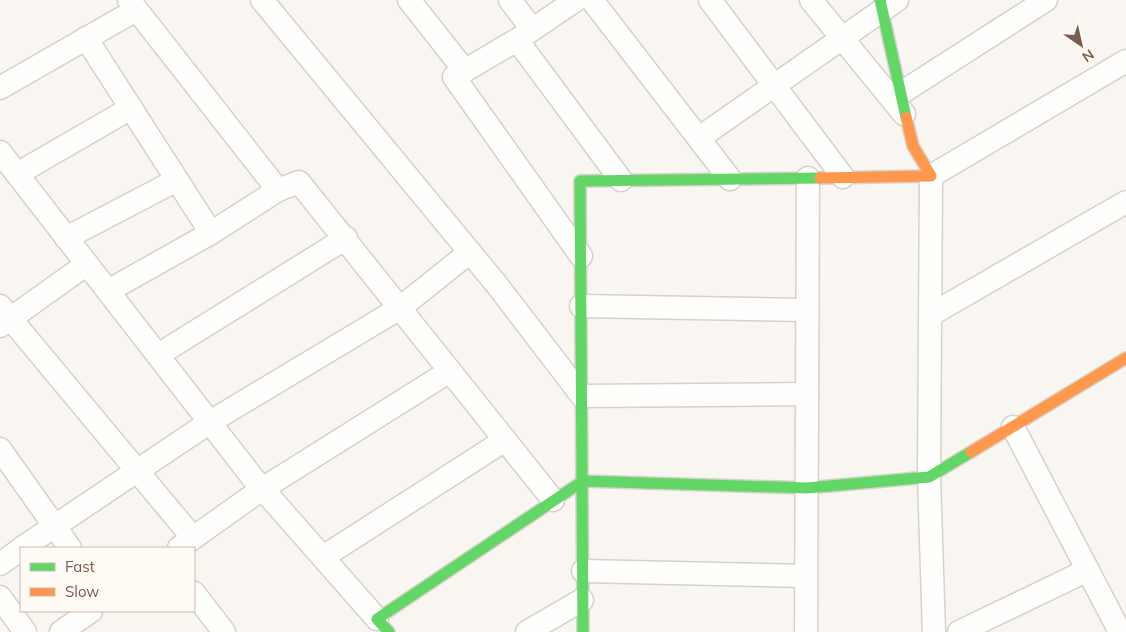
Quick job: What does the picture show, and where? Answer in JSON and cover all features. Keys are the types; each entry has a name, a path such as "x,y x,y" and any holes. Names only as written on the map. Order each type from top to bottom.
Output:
{"street":[{"path":"262,0 470,252 582,396"},
{"path":"409,0 464,71"},
{"path":"510,0 524,35 621,180"},
{"path":"576,0 524,35 454,77 581,256"},
{"path":"592,0 730,179"},
{"path":"710,0 843,177"},
{"path":"811,0 907,117"},
{"path":"901,93 1046,0"},
{"path":"699,138 842,38 886,3 901,93 913,146 931,176 932,314 929,477 934,632"},
{"path":"0,88 86,38 133,5 278,190"},
{"path":"86,38 211,233"},
{"path":"584,632 582,600 580,181 931,176 1126,61"},
{"path":"17,174 131,108"},
{"path":"0,152 262,489 383,625 582,480 806,488 929,477 1126,359"},
{"path":"806,632 808,178"},
{"path":"66,238 177,180"},
{"path":"108,291 211,233 278,190 299,182 346,238 553,500"},
{"path":"932,314 1126,202"},
{"path":"158,355 346,238"},
{"path":"25,547 136,470 210,422 400,308 470,252"},
{"path":"87,264 3,317 136,470 186,543 262,489 450,371"},
{"path":"581,306 807,310"},
{"path":"582,396 807,394"},
{"path":"1013,427 1120,632"},
{"path":"323,557 505,440"},
{"path":"0,449 69,547"},
{"path":"0,564 20,550"},
{"path":"959,632 1088,570"},
{"path":"583,571 806,576"},
{"path":"195,594 224,632"},
{"path":"0,597 26,632"},
{"path":"527,632 582,600"},
{"path":"69,630 90,612"}],"traffic: fast":[{"path":"880,0 906,117"},
{"path":"583,632 580,181 820,178"},
{"path":"389,632 377,619 583,481 807,488 929,477 971,452"}],"traffic: slow":[{"path":"820,178 931,176 913,146 906,117"},
{"path":"971,452 1126,358"}]}
